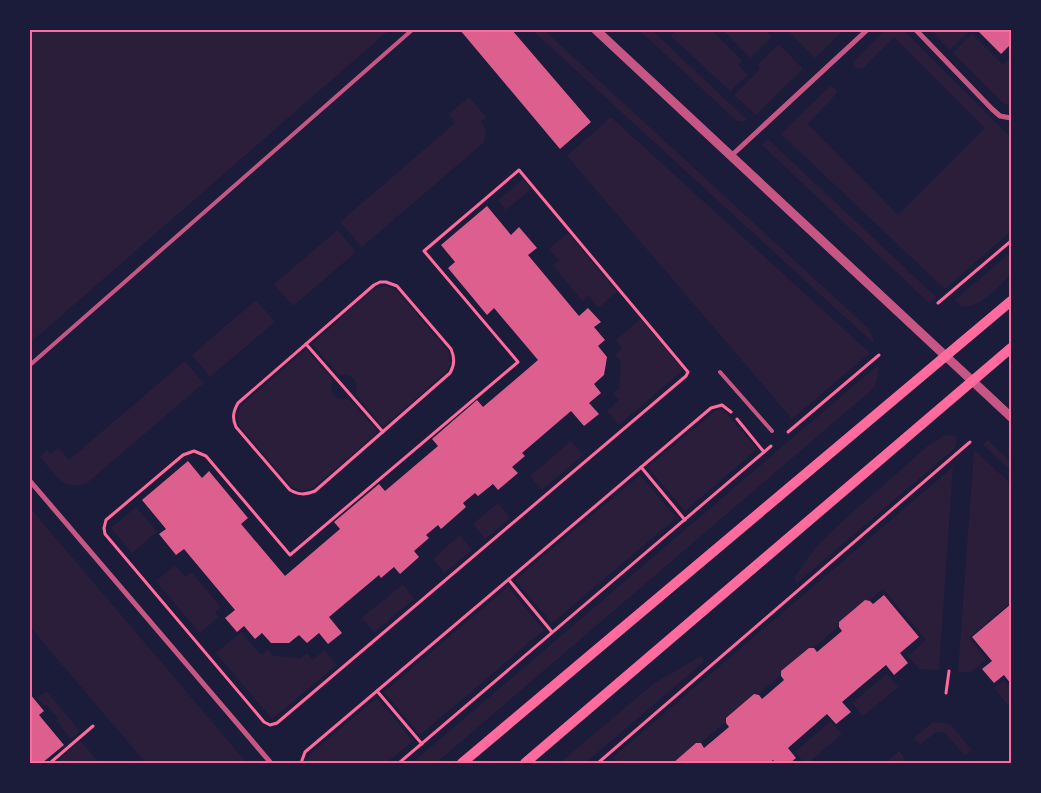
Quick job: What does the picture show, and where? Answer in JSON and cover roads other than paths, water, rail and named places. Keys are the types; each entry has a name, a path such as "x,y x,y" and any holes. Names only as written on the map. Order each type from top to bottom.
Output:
{"main road":[{"path":"462,763 1011,301"},
{"path":"525,763 1011,348"}],"street":[{"path":"596,30 1011,417"},
{"path":"731,156 867,30"},
{"path":"916,30 992,109 1000,116 1011,118"},
{"path":"30,481 271,763"}],"lane":[{"path":"30,365 412,30"},
{"path":"720,372 772,431"}]}
